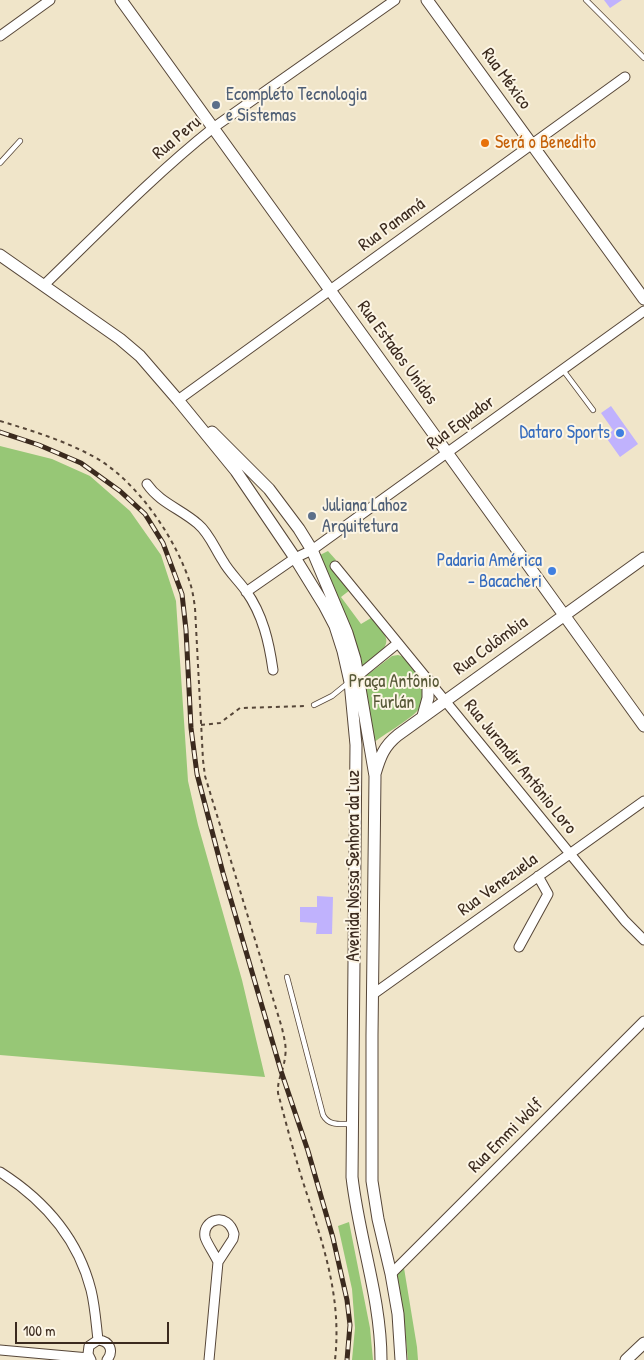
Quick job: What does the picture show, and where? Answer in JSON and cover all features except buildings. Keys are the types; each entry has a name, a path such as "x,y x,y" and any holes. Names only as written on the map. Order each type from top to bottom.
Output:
{"main road":[{"name":"Rua Estados Unidos","path":"121,0 644,726"},
{"name":"Rua México","path":"427,0 644,299"},
{"name":"Avenida Nossa Senhora da Luz","path":"0,255 128,346 151,368 178,400 231,465 294,558 332,621 354,679 356,745 352,1161 354,1195 380,1326 381,1360"},
{"name":"Avenida Nossa Senhora da Luz","path":"178,400 269,489 289,515 312,550 347,632 354,679 375,776 372,1181 398,1314 401,1360"},
{"name":"Rua Colômbia","path":"375,776 384,748 398,734 644,558"},
{"path":"423,716 428,698 428,680"},
{"path":"626,1360 644,1343"}],"street":[{"path":"0,36 50,0"},
{"name":"Rua Peru","path":"44,285 167,167 213,128 395,0"},
{"name":"Rua Panamá","path":"178,400 625,77"},
{"name":"Rua Equador","path":"246,592 294,558 312,550 644,311"},
{"path":"147,484 161,500 196,522 203,529 223,562 246,592 260,616 266,632 273,670"},
{"name":"Rua Jurandir Antônio Loro","path":"335,566 625,921 644,940"},
{"path":"354,679 398,643"},
{"name":"Rua Venezuela","path":"372,995 644,800"},
{"path":"519,947 548,894 538,876"},
{"name":"Rua Emmi Wolf","path":"391,1274 644,1021"},
{"path":"0,1172 34,1196 52,1214 68,1237 83,1267 91,1290 98,1340"},
{"path":"209,1360 218,1262 233,1239 234,1234 229,1223 224,1220 211,1222 204,1233 206,1242 211,1247 218,1262"},
{"path":"0,1350 16,1356 90,1359 88,1354 89,1346 98,1340 108,1344 111,1351 109,1359"}],"lane":[{"path":"586,0 644,58"},
{"path":"0,163 20,141"},
{"path":"563,370 593,410"},
{"path":"314,705 332,696 354,679"},
{"path":"287,977 323,1115 326,1121 332,1124 352,1124"}],"path":[{"path":"0,421 68,444 98,459 126,481 168,535 191,586 195,608 205,776 286,1045 285,1058 277,1082 278,1093 300,1173 328,1259 334,1288 337,1318 335,1360"},
{"path":"201,725 220,723 240,708 314,705"}],"green space":[{"path":"0,446 52,459 90,476 130,511 161,555 176,601 188,781 198,825 242,980 265,1077 0,1055"},
{"path":"328,551 336,560 330,566 350,590 341,597 361,624 371,618 386,639 386,644 380,653 360,667 320,555"},
{"name":"Praça Antônio Furlán","path":"398,655 407,660 420,677 424,697 421,706 414,714 373,743 362,679 392,656"},
{"path":"349,1222 370,1328 373,1360 352,1360 355,1328 352,1289 338,1226"},
{"path":"404,1268 418,1360 408,1360 397,1275"}],"railway":[{"path":"0,432 39,445 81,463 120,491 145,514 163,543 182,594 186,630 191,728 197,774 223,873 281,1071 308,1151 333,1238 347,1300 350,1325 347,1360"}],"place":[{"name":"Ecompleto Tecnologia e Sistemas","path":"216,105"},
{"name":"Será o Benedito","path":"485,143"},
{"name":"Dataro Sports","path":"620,433"},
{"name":"Juliana Lahoz Arquitetura","path":"312,516"},
{"name":"Padaria América - Bacacheri","path":"552,571"}]}
